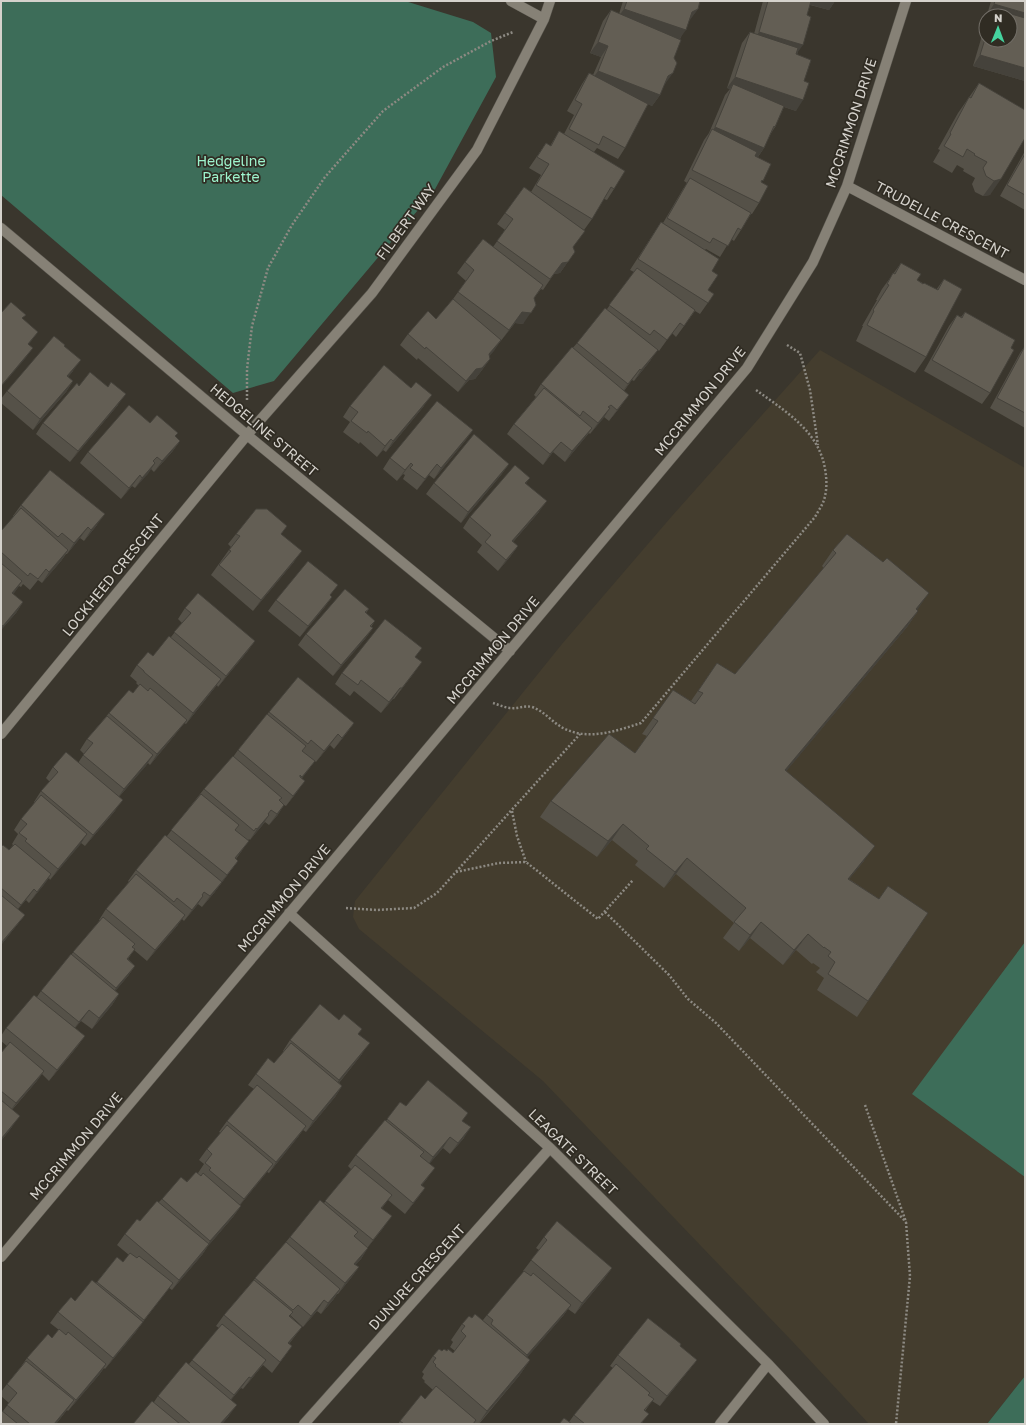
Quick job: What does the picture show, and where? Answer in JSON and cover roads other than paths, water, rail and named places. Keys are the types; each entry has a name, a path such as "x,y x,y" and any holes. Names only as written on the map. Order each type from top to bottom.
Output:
{"street":[{"path":"511,1 544,18"},
{"name":"FILBERT WAY","path":"247,435 372,293 477,150 544,18 550,1"},
{"name":"MCCRIMMON DRIVE","path":"1,1257 748,368 813,262 846,186 906,1"},
{"name":"TRUDELLE CRESCENT","path":"846,186 1025,280"},
{"name":"HEDGELINE STREET","path":"2,230 247,435 510,651"},
{"name":"LOCKHEED CRESCENT","path":"1,734 247,435"},
{"name":"LEAGATE STREET","path":"290,914 550,1148 768,1364 824,1424"},
{"name":"DUNURE CRESCENT","path":"304,1424 550,1148"},
{"path":"720,1424 768,1364"}],"park label":[{"name":"Hedgeline Parkette","path":"231,170"}]}
